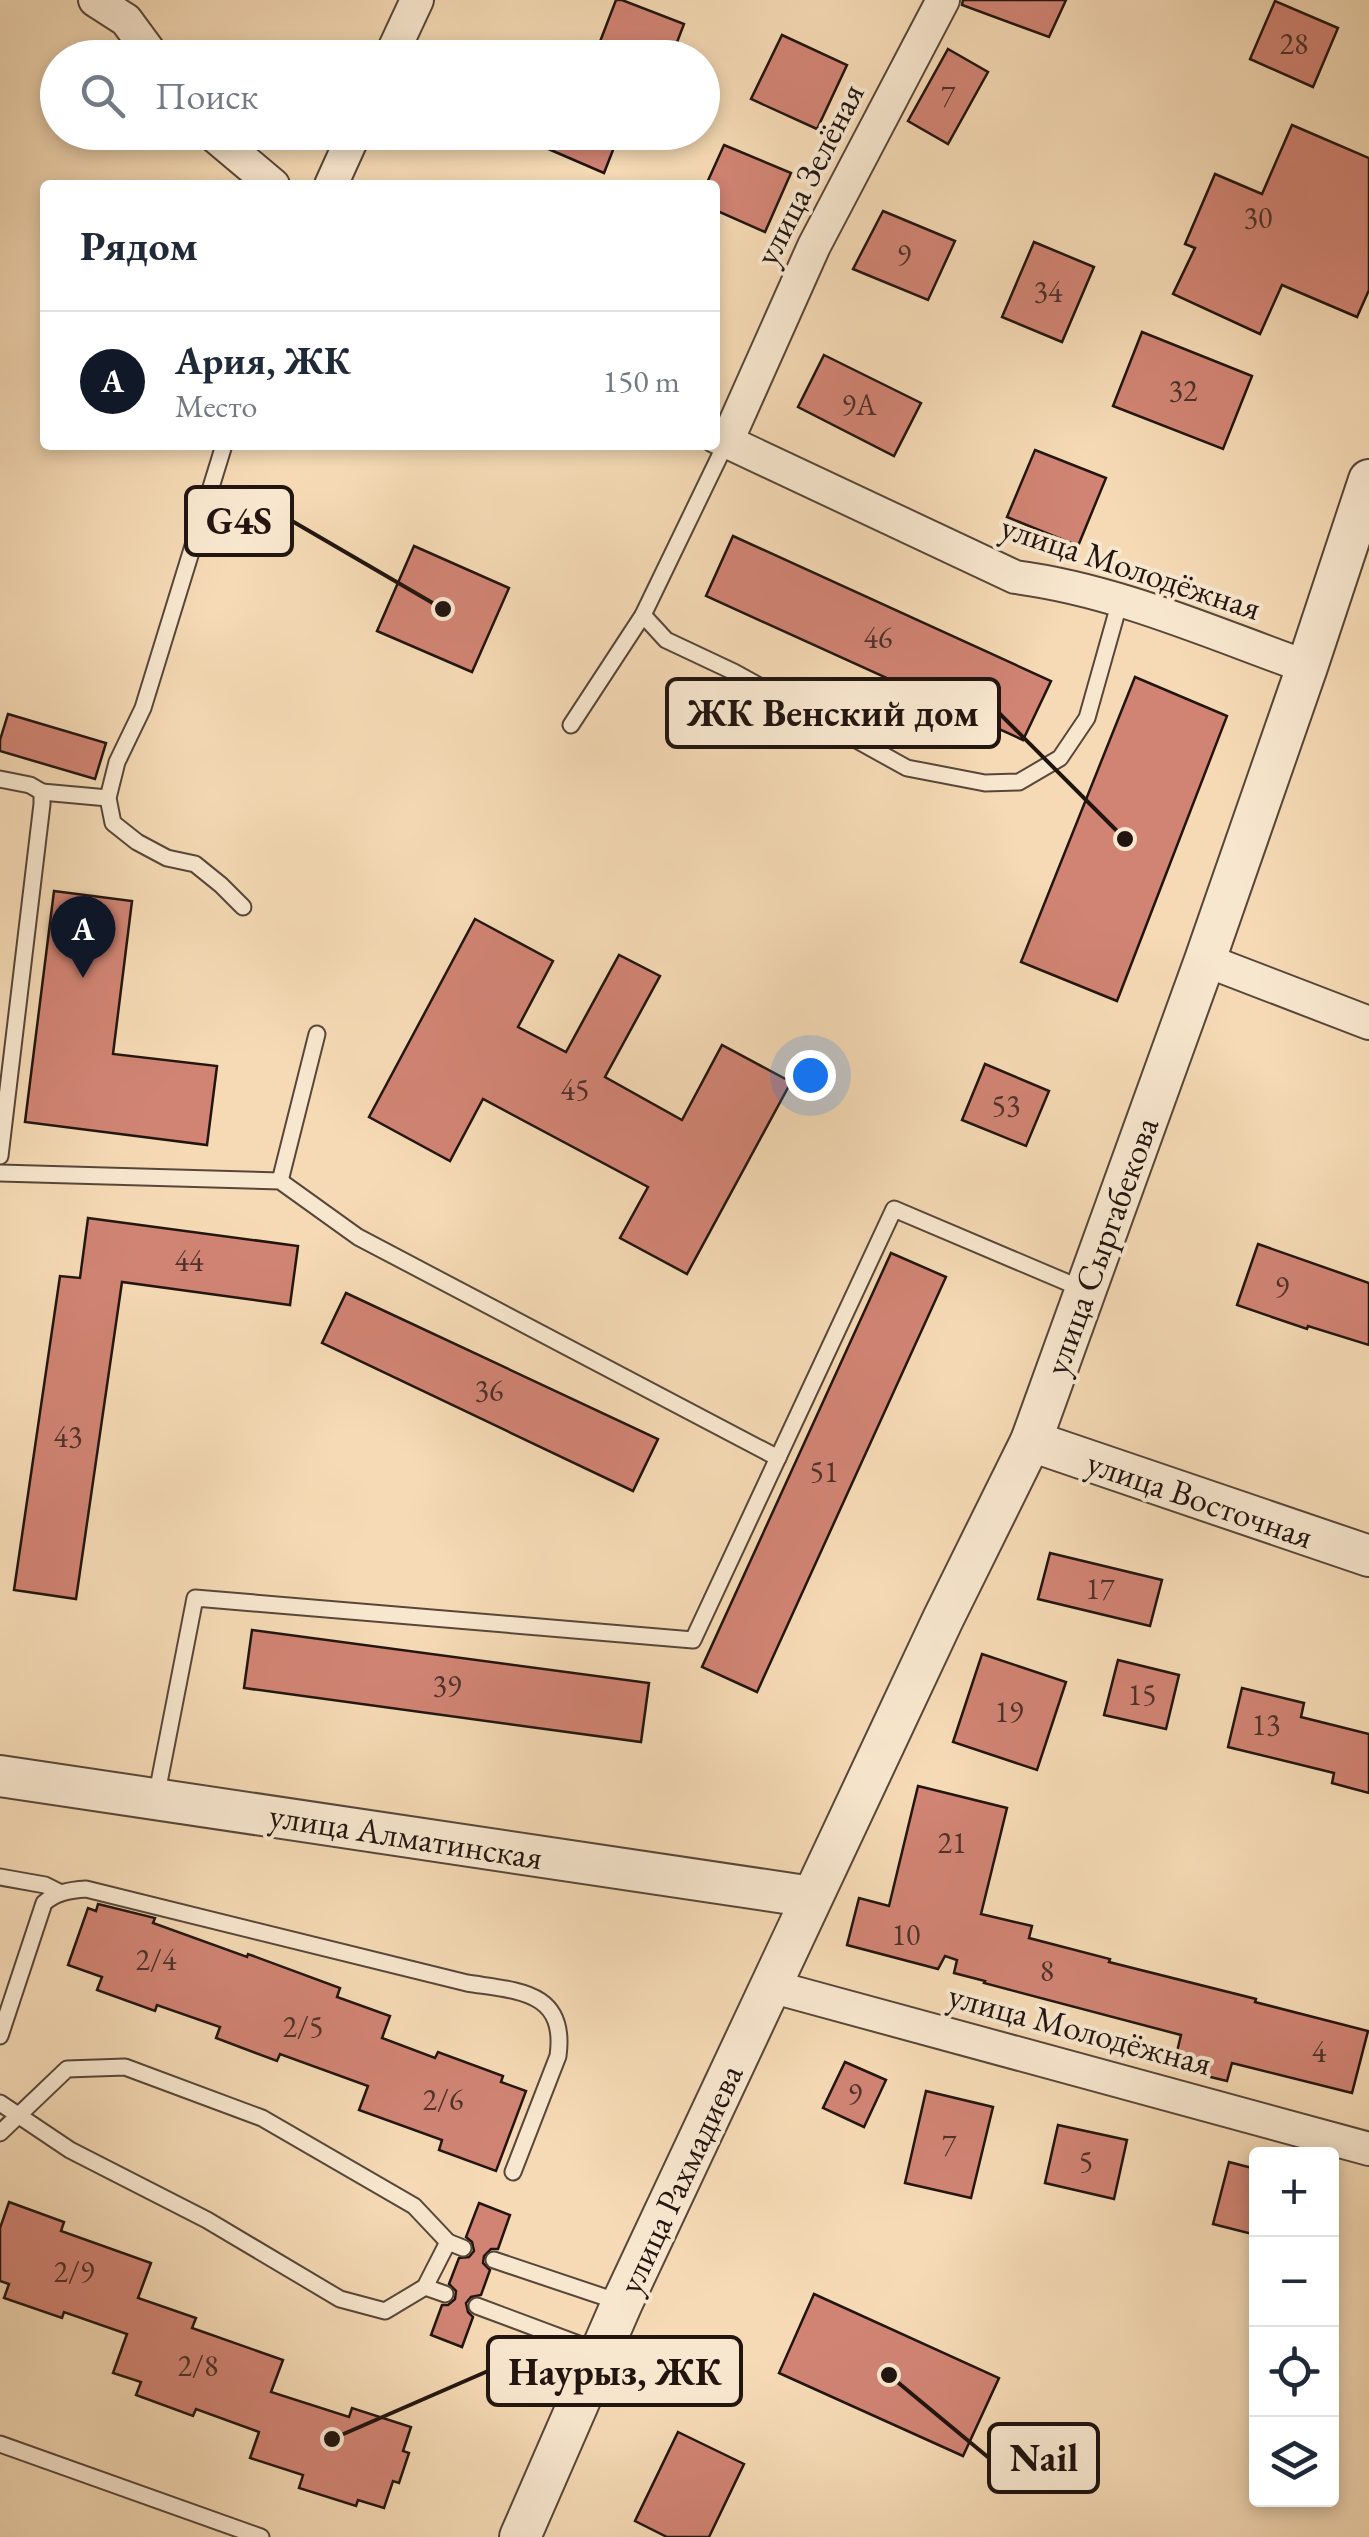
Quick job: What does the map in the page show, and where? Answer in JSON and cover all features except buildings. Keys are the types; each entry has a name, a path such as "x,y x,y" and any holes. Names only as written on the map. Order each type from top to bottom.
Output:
{"street":[{"path":"95,0 126,20 141,40"},
{"path":"398,40 417,0"},
{"name":"улица Зелёная","path":"721,438 814,246 943,0"},
{"path":"231,150 267,180"},
{"path":"333,180 347,150"},
{"name":"улица Молодёжная","path":"721,438 1015,577 1120,601 1307,668"},
{"name":"улица Сыргабекова","path":"770,1986 1031,1442 1205,960 1369,480"},
{"path":"1205,960 1369,1023"},
{"name":"улица Восточная","path":"1031,1442 1369,1556"},
{"name":"улица Алматинская","path":"0,1776 812,1897"},
{"name":"улица Молодёжная","path":"770,1986 1369,2149"},
{"name":"улица Рахмадиева","path":"523,2536 622,2302 770,1986"}],"lane":[{"path":"222,450 143,708 117,762 108,798 113,824 167,858 195,864 243,907"},
{"path":"572,726 643,616 716,450"},
{"path":"643,616 666,640 734,672 908,768 985,783 1019,782 1060,758 1086,718 1120,601"},
{"path":"0,779 30,784 42,792 108,798"},
{"path":"0,1156 2,1109 42,792"},
{"path":"280,1182 317,1034"},
{"path":"0,1173 280,1182 358,1237 778,1458"},
{"path":"156,1798 196,1598 693,1640 894,1209 1085,1290"},
{"path":"0,1876 61,1893"},
{"path":"0,2036 44,1903 61,1893 86,1889 467,1983 527,1993 551,2010 561,2036 558,2056 514,2172"},
{"path":"0,2103 19,2115 70,2150 207,2220 340,2299 385,2311 425,2287 455,2245 414,2206 262,2118 124,2067 67,2069 19,2115 0,2133"},
{"path":"494,2260 622,2302"},
{"path":"425,2287 445,2294"},
{"path":"477,2306 600,2352"},
{"path":"0,2444 262,2537"}],"place":[{"name":"G4S","path":"443,609"},
{"name":"ЖК Венский дом","path":"1125,839"},
{"name":"Ария, ЖК","path":"83,978"},
{"name":"Nail","path":"889,2375"},
{"name":"Наурыз, ЖК","path":"332,2439"}]}
